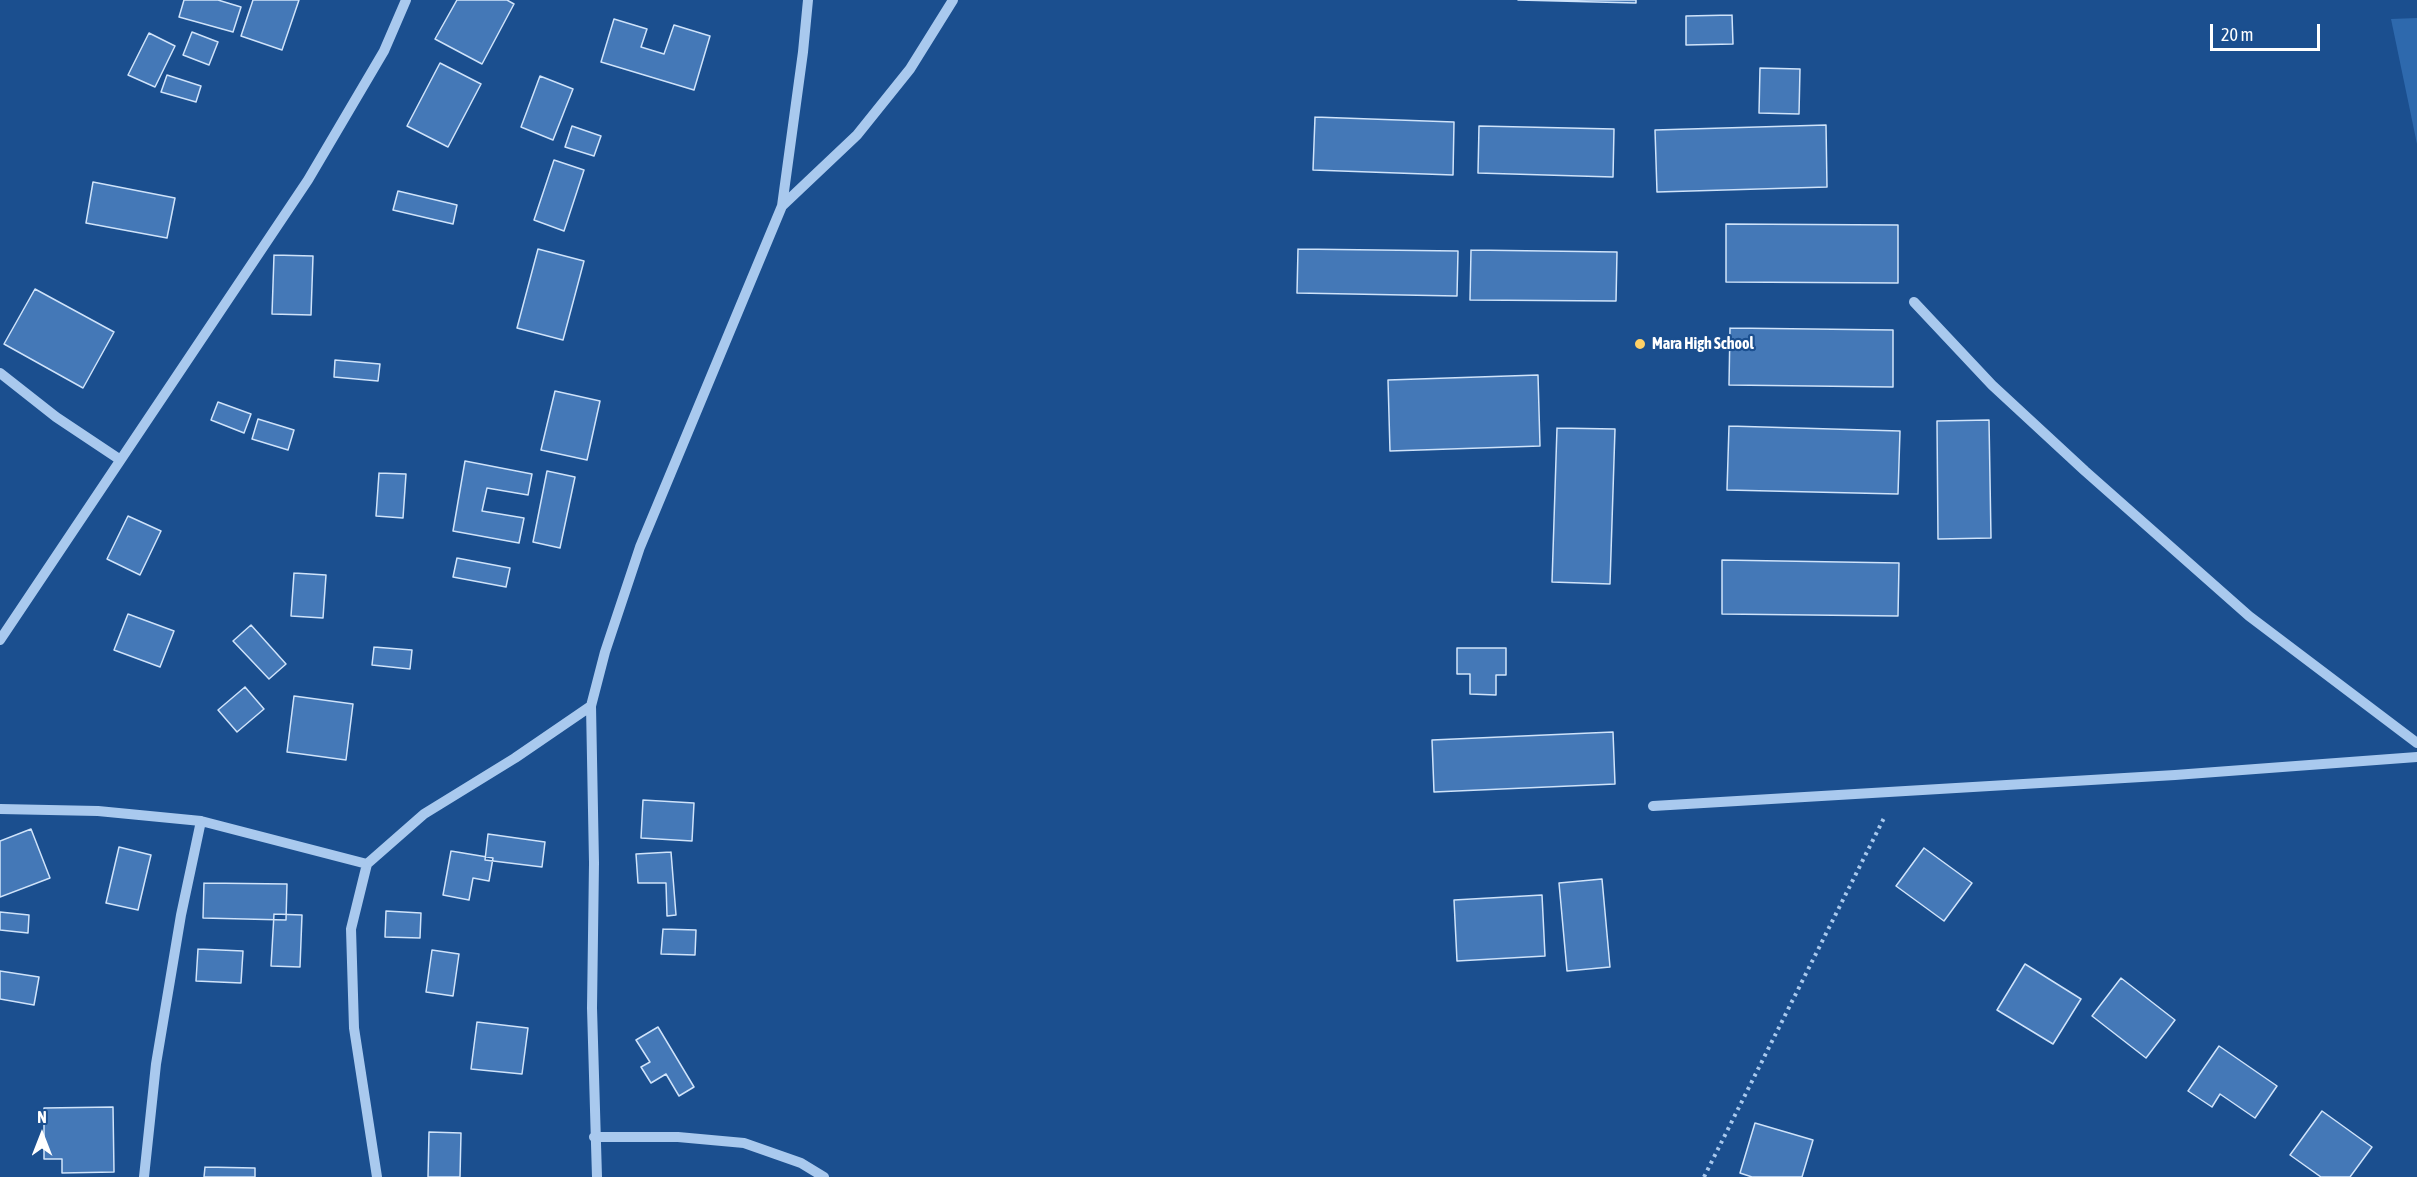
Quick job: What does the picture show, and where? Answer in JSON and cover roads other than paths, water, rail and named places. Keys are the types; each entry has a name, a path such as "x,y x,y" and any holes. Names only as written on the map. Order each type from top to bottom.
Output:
{"street":[{"path":"0,640 119,459 308,180 384,51 406,0"},
{"path":"597,1177 594,1137 592,1008 594,863 591,706 605,652 640,547 782,206 803,52 807,0"},
{"path":"782,206 857,135 910,69 953,0"},
{"path":"1914,302 1992,385 2231,601 2417,743"},
{"path":"0,373 56,417 119,459"},
{"path":"377,1177 354,1028 351,929 367,864 424,814 515,758 591,706"},
{"path":"1653,806 2175,775 2417,757"},
{"path":"0,809 98,811 201,821 367,864"},
{"path":"144,1177 156,1064 201,821"},
{"path":"594,1137 678,1137 744,1143 801,1163 824,1177"}],"place":[{"name":"Mara High School","path":"1640,344"}]}
